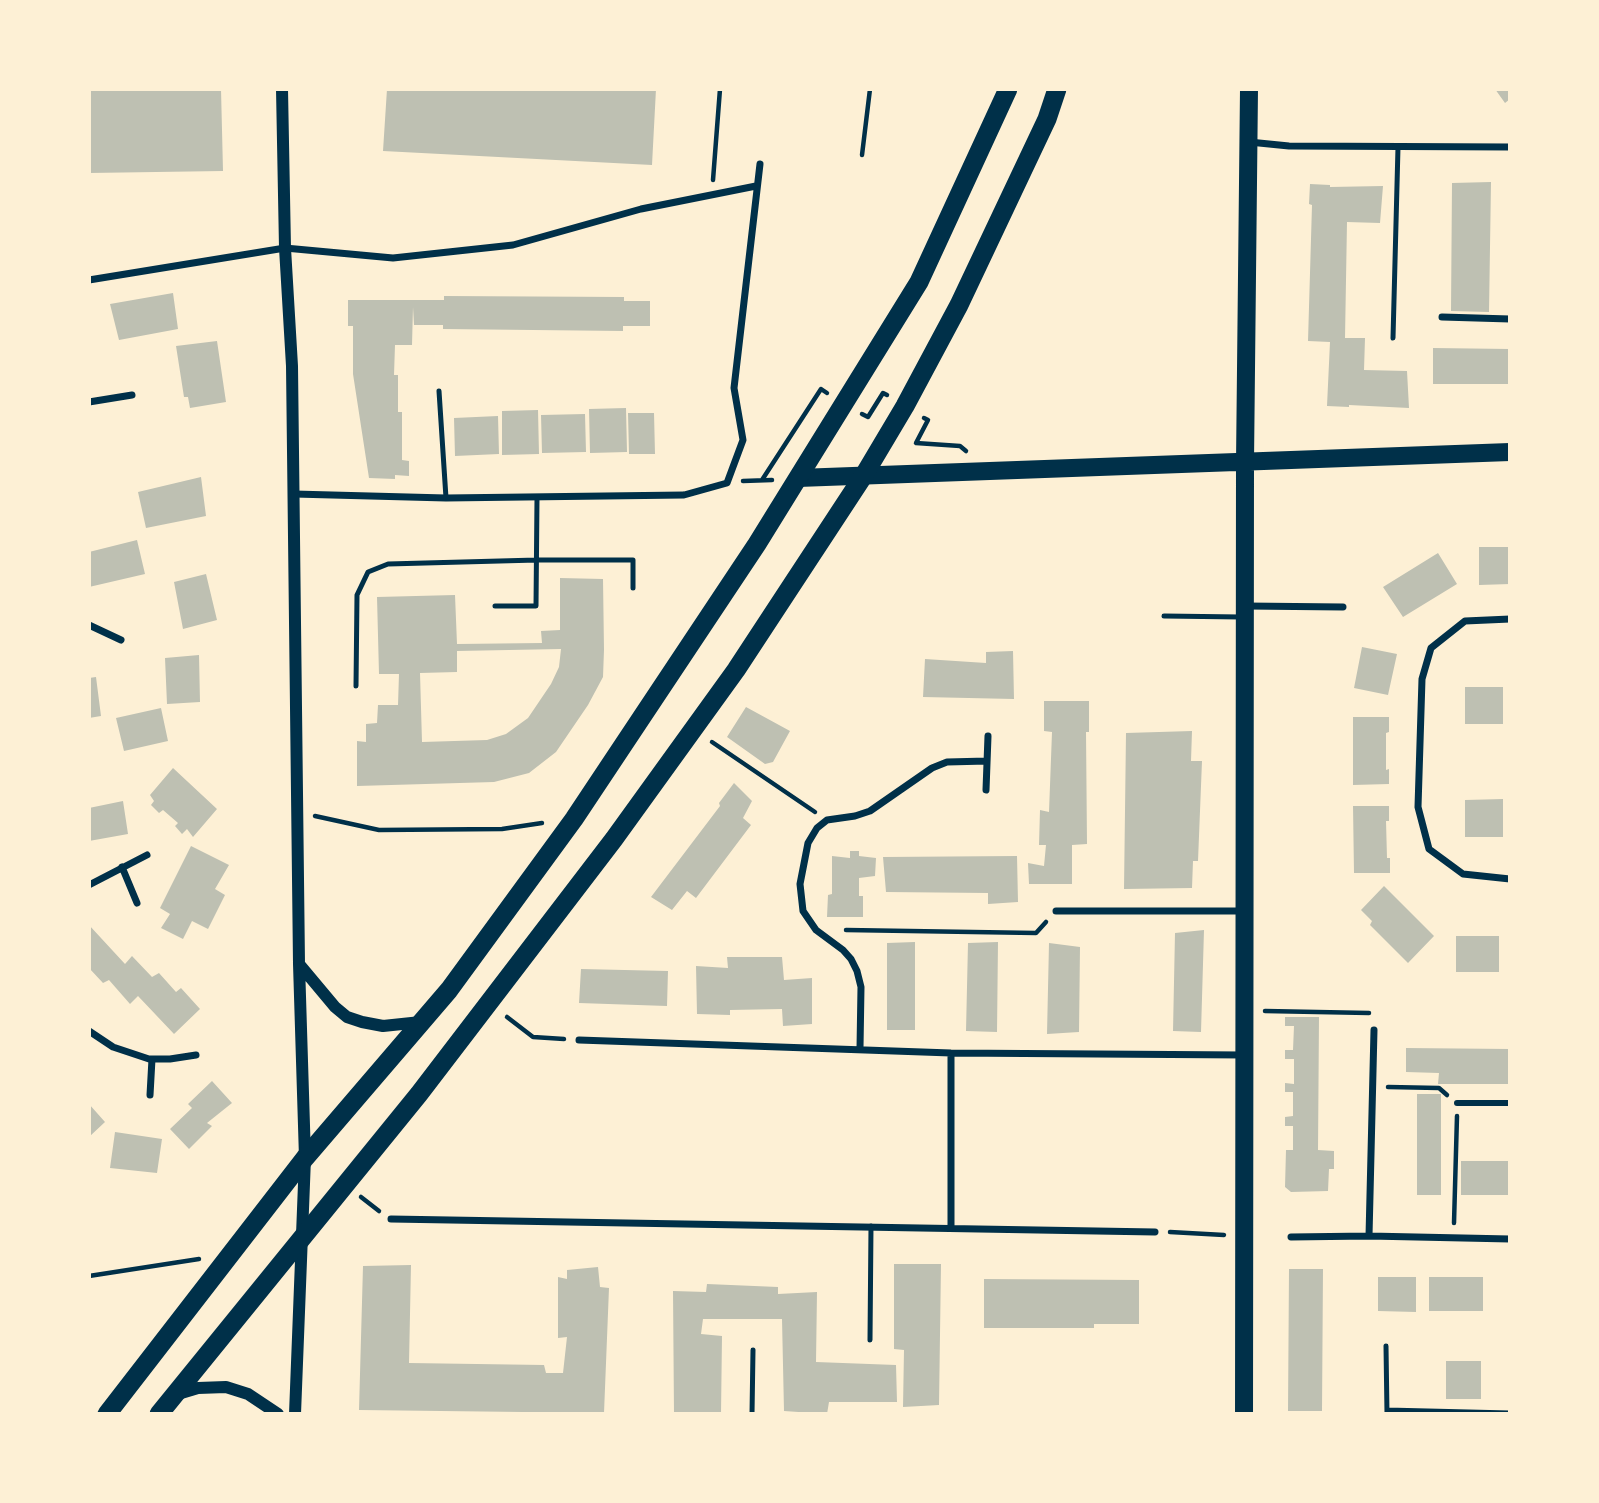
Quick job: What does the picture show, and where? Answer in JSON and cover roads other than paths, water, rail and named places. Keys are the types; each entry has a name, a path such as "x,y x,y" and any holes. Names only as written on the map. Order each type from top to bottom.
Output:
{"highway":[{"path":"107,1414 305,1158 423,1022 574,818 693,643 919,282 1008,89"},
{"path":"159,1414 419,1094 614,839 736,670 864,475 905,406 970,280 1047,119 1058,89"}],"main road":[{"path":"1244,1414 1245,462 1249,89"},
{"path":"797,478 1510,452"}],"street":[{"path":"282,89 285,248 292,366 299,964 305,1158 295,1414"},
{"path":"1248,142 1289,146 1510,147"},
{"path":"294,494 446,498 684,495 727,483 743,440 734,388 760,164"},
{"path":"89,280 285,248 393,258 513,246 640,209 756,186"},
{"path":"1442,317 1510,319"},
{"path":"89,402 132,395"},
{"path":"1245,611 1343,607"},
{"path":"1510,619 1465,621 1431,648 1422,679 1418,807 1429,849 1462,874 1510,878"},
{"path":"89,625 121,640"},
{"path":"986,790 988,736"},
{"path":"860,1048 861,987 857,971 843,950 816,930 803,911 800,897 801,872 808,843 817,828 827,820 870,811 932,768 947,762 987,761"},
{"path":"89,885 147,855"},
{"path":"121,867 137,903"},
{"path":"1056,911 1245,911"},
{"path":"299,964 335,1007 347,1017 362,1023 383,1026 405,1026 423,1022"},
{"path":"1369,1236 1374,1030"},
{"path":"89,1031 113,1046 152,1059 196,1055"},
{"path":"579,1040 860,1048 951,1054 1244,1055"},
{"path":"951,1054 951,1228"},
{"path":"150,1095 152,1059"},
{"path":"1457,1103 1510,1104"},
{"path":"391,1219 1154,1232"},
{"path":"1291,1237 1510,1239"},
{"path":"174,1396 198,1388 226,1387 248,1394 278,1414"}],"lane":[{"path":"1393,338 1398,147"},
{"path":"439,391 446,498"},
{"path":"495,606 536,606 537,498"},
{"path":"356,686 357,595 368,572 388,564 633,560 633,587"},
{"path":"1164,616 1245,611"},
{"path":"870,1340 871,1226"},
{"path":"1387,1346 1387,1412 1510,1413"},
{"path":"752,1414 753,1350"}]}
